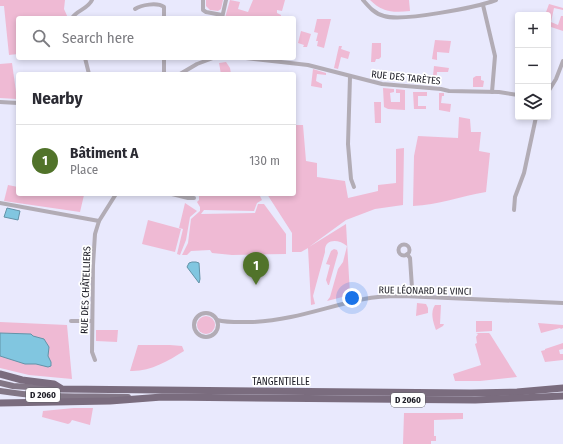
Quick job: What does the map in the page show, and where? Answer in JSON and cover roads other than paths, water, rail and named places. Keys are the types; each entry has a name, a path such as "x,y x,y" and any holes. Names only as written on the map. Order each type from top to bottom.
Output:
{"highway":[{"path":"0,374 22,380 54,384 62,389"},
{"name":"TANGENTIELLE","path":"62,389 421,393 518,392 547,390 563,387"},
{"name":"TANGENTIELLE","path":"162,397 475,400 563,396"},
{"path":"0,403 110,401 162,397"}],"main road":[{"name":"TANGENTIELLE","path":"0,383 13,386 62,389"},
{"name":"TANGENTIELLE","path":"0,391 46,396 162,397"}],"street":[{"path":"73,16 87,8 92,0"},
{"path":"203,0 203,7 206,12 222,16 226,0"},
{"path":"363,0 376,12 391,18 424,15 483,5 496,0"},
{"path":"135,9 141,5 160,5 164,7 164,16"},
{"path":"483,5 495,56 492,92"},
{"path":"86,60 88,72"},
{"path":"164,60 164,72"},
{"path":"183,72 208,60"},
{"name":"RUE DES TARÈTES","path":"264,60 308,65 382,84 442,89 449,91 492,92 515,95"},
{"path":"551,87 556,79 563,60"},
{"path":"350,77 348,144 351,179 354,187"},
{"path":"0,102 16,103"},
{"path":"514,210 515,196 524,173 535,120"},
{"path":"0,203 99,221 115,196"},
{"path":"180,196 194,198"},
{"name":"RUE DES CHÂTELLIERS","path":"95,360 92,352 94,249 99,221"},
{"path":"407,254 410,258 412,288 410,296"},
{"name":"RUE LÉONARD DE VINCI","path":"217,330 211,335 203,336 198,334 194,326 196,317 204,313 212,314 217,320 224,322 276,320 295,317 372,297 410,296 563,303"},
{"path":"217,320 217,330"},
{"path":"71,321 92,321"},
{"path":"217,330 224,325 236,322"}],"water":[{"path":"7,208 20,211 18,220 4,217"},
{"path":"189,263 199,263 199,283 187,267"},
{"path":"0,333 31,334 44,339 49,347 48,356 51,366 48,367 36,364 25,364 0,356"}],"place":[{"name":"Bâtiment A","path":"256,285"}]}
